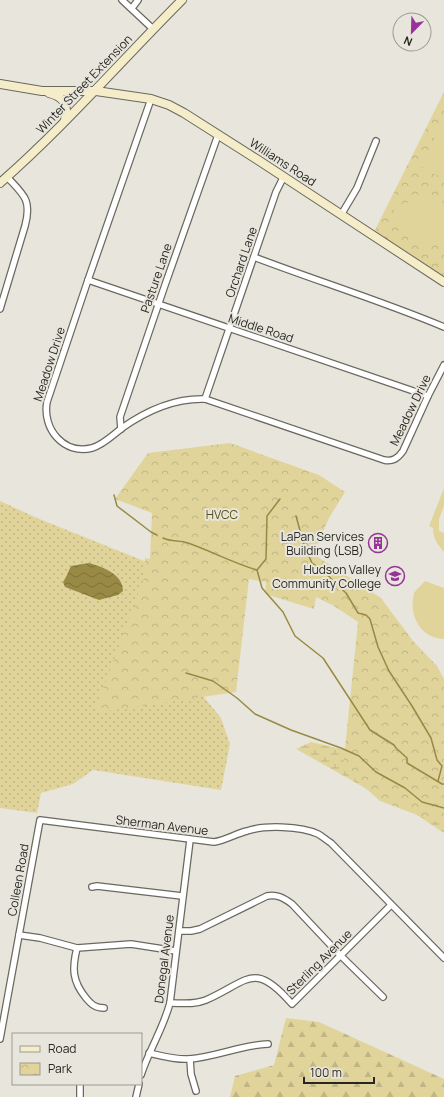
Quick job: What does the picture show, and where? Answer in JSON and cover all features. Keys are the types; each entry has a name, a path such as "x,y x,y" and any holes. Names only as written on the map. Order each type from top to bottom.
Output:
{"main road":[{"name":"Winter Street Extension","path":"0,183 32,155 65,120 96,91 182,0"},
{"path":"0,84 42,91 56,95 62,99 66,108 65,120"},
{"name":"Williams Road","path":"42,91 96,91 151,99 169,105 184,113 444,282"}],"street":[{"path":"122,0 154,29"},
{"path":"132,8 138,0"},
{"name":"Meadow Drive","path":"151,99 47,402 46,408 48,422 53,433 63,443 68,446 82,449 97,447 141,416 177,401 205,399 388,461 397,458 403,451 444,365"},
{"name":"Pasture Lane","path":"121,429 120,417 218,135"},
{"path":"341,215 357,188 376,141"},
{"path":"0,309 28,213 28,204 25,197 7,177"},
{"name":"Orchard Lane","path":"205,399 276,192 283,178"},
{"path":"254,257 314,280 404,310 444,326"},
{"name":"Middle Road","path":"88,280 428,396"},
{"name":"Sherman Avenue","path":"40,820 214,842 222,841 244,831 264,828 288,828 316,833 331,842 444,958"},
{"name":"Colleen Road","path":"0,1039 40,820"},
{"name":"Donegal Avenue","path":"142,1073 166,1019 170,1003 190,840"},
{"path":"92,888 97,886 182,896"},
{"path":"179,932 200,929 267,896 277,896 286,899 292,904 340,955 383,997"},
{"name":"Sterling Avenue","path":"170,1003 188,1004 201,1002 238,982 254,977 262,979 272,985 292,1004 391,905"},
{"path":"19,935 40,938 77,948 131,944 176,951"},
{"path":"77,948 73,968 77,986 91,1004 99,1008 104,1008"},
{"path":"150,1053 190,1059 247,1046 268,1044"},
{"path":"190,1059 191,1074 196,1091"},
{"path":"80,1085 80,1097"},
{"path":"136,1097 139,1085"}],"green space":[{"path":"444,92 444,278 374,232"},
{"path":"441,125 444,126 444,177 430,173 421,166"},
{"path":"430,194 442,200 444,211 444,242 425,244 415,240 402,231 395,220 394,208"},
{"name":"HVCC","path":"230,443 319,475 345,492 329,518 313,554 381,598 413,641 437,666 444,679 444,827 441,824 380,801 343,768 358,622 334,606 316,597 314,609 265,594 266,582 249,579 236,692 94,713 144,578 145,558 150,559 152,513 115,499 148,453"},
{"path":"444,488 444,506 439,519 439,531 444,533 444,552 436,541 433,528 429,526"},
{"path":"0,501 37,518 149,563 203,696 221,718 230,744 221,790 93,770 73,784 41,793 37,813 0,808"},
{"path":"425,581 444,588 444,639 430,636 424,632 414,614 414,593"},
{"path":"311,742 371,756 444,782 444,833 414,813 374,793 296,749"},
{"path":"286,1018 319,1022 444,1079 444,1097 230,1097 235,1076 274,1065"}],"water":[{"path":"89,563 106,569 116,576 120,580 123,591 118,595 99,600 65,587 63,582 71,566"}],"waterway":[{"path":"114,495 117,506 157,535"},
{"path":"257,570 266,559 267,516 280,499"},
{"path":"296,516 304,545 312,563 321,569 346,593 358,613 366,615 370,619 378,647 389,671 431,738 437,760 442,766 438,781"},
{"path":"163,538 188,543 257,570 262,588 283,612 295,636 323,658 370,730 394,745 407,758 407,763 444,784"},
{"path":"186,673 213,681 237,698 255,714 291,730 359,756 376,772 405,788 422,802 444,808"}],"place":[{"name":"LaPan Services Building (LSB)","path":"378,543"},
{"name":"Hudson Valley Community College","path":"395,576"}]}
